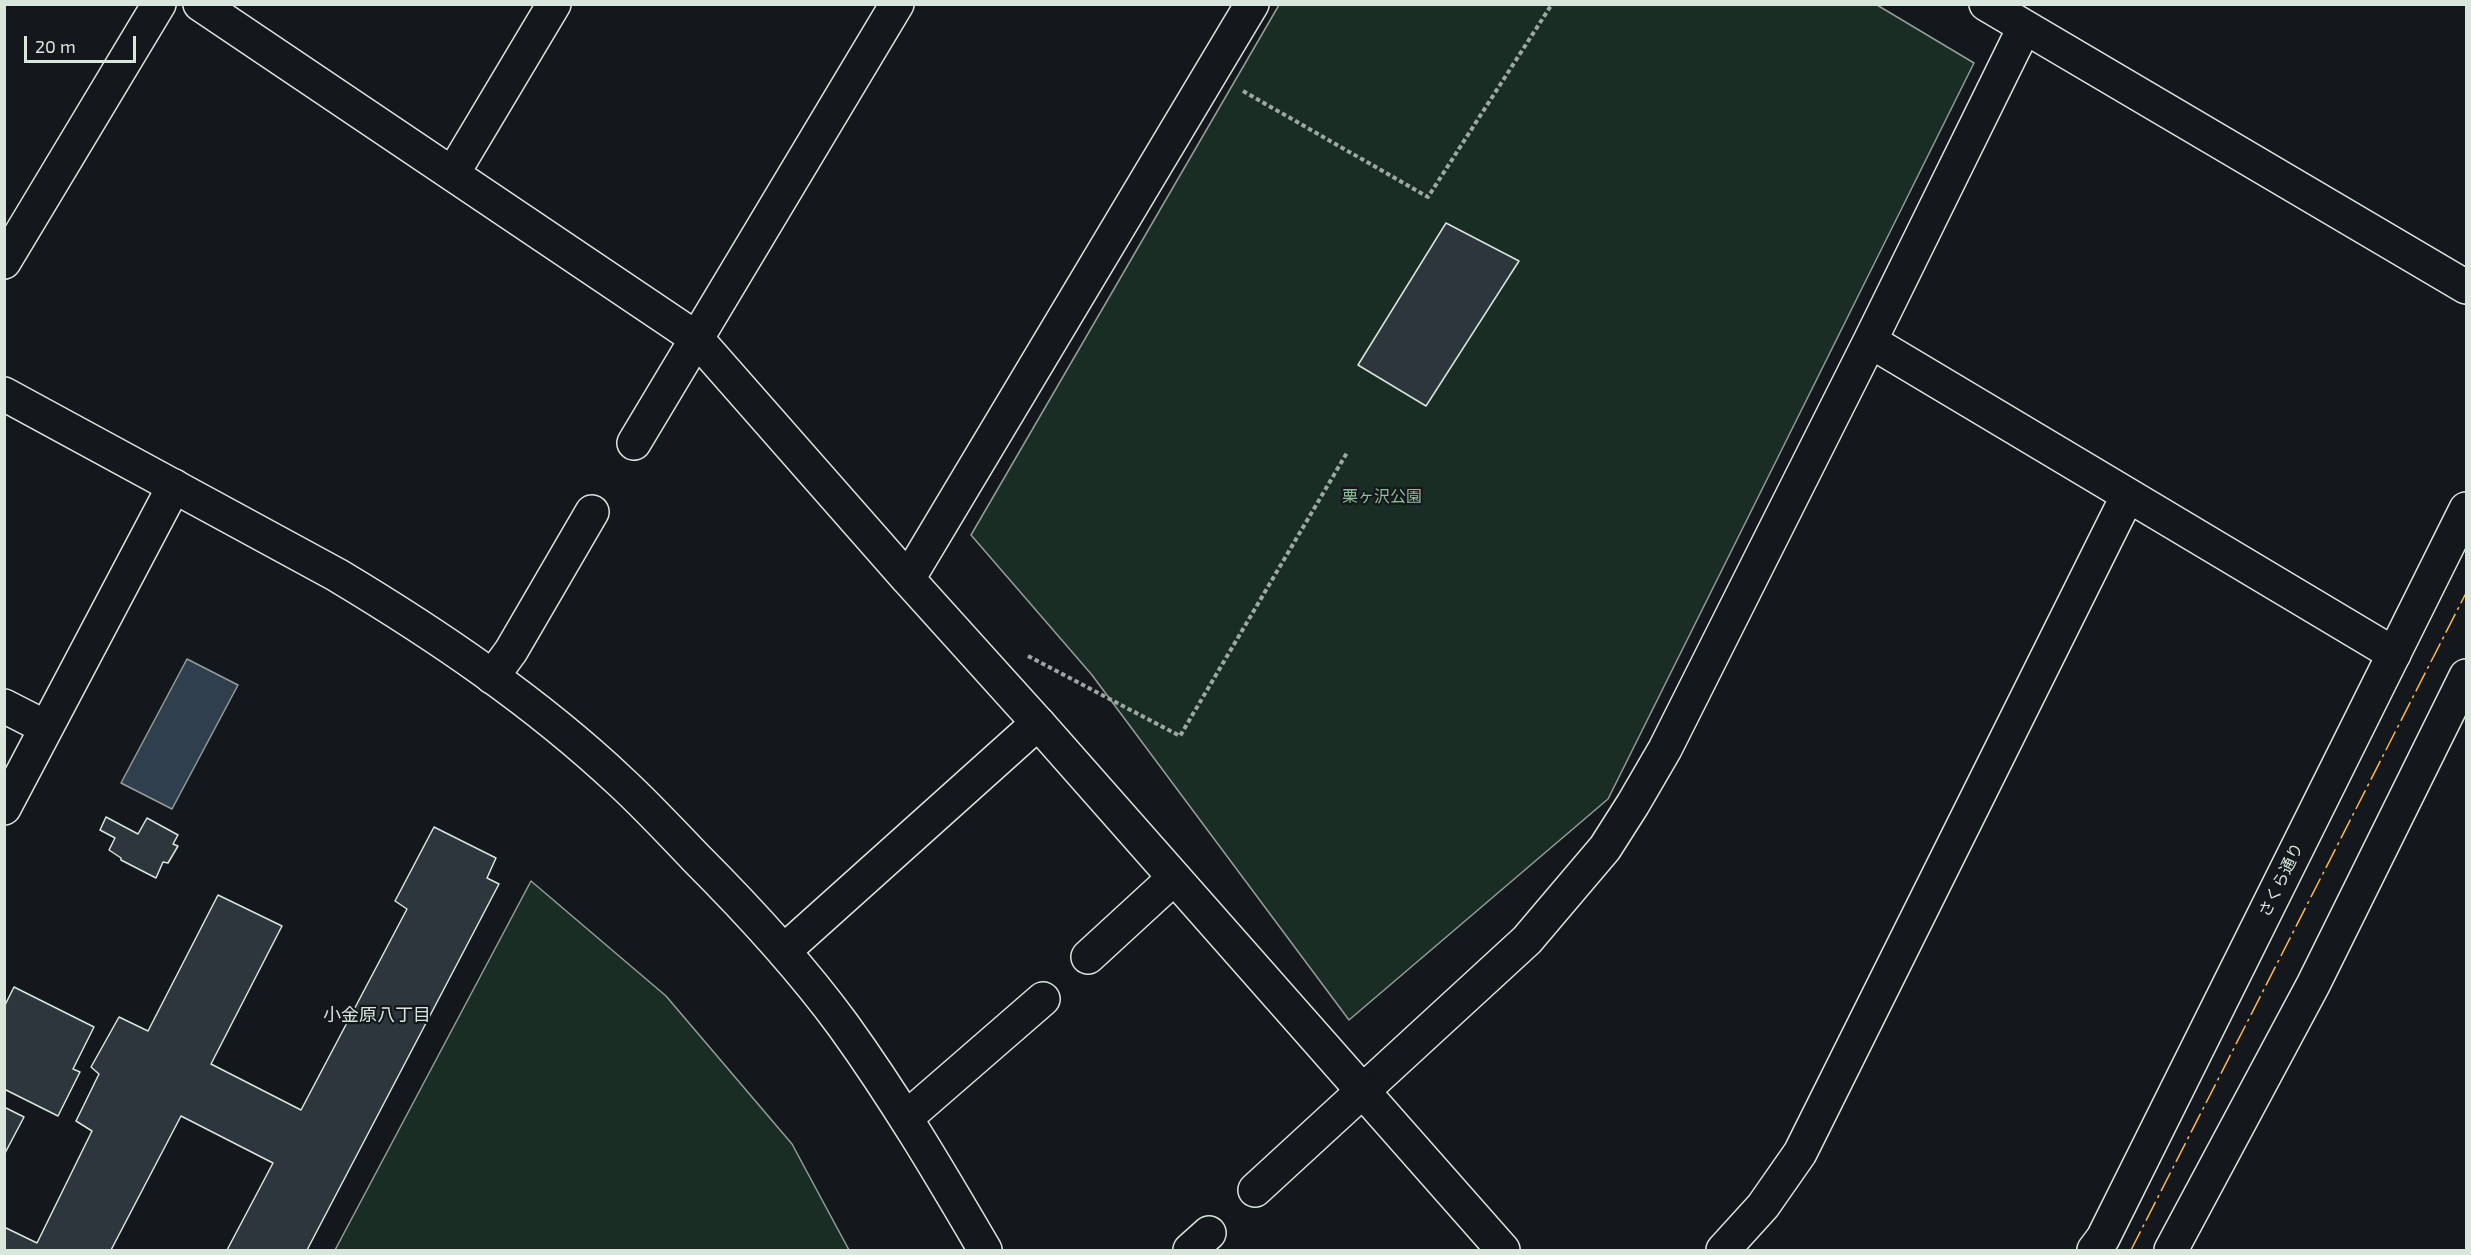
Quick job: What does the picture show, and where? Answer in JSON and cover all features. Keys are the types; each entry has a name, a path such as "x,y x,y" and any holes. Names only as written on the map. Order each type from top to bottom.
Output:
{"street":[{"path":"4,262 159,4"},
{"path":"200,4 696,338 1503,1251"},
{"path":"453,173 554,4"},
{"path":"634,443 897,4"},
{"path":"908,579 1252,4"},
{"path":"1986,4 2030,16 2466,287"},
{"path":"1255,1191 1527,940 1605,848 1634,804 1665,749 2030,16"},
{"path":"1870,341 2394,654"},
{"path":"4,394 372,596 492,677 621,782 722,884 784,951 842,1023 906,1118 985,1251"},
{"path":"4,808 174,486"},
{"path":"1723,1251 1763,1206 1800,1153 2128,495"},
{"name":"さくら通り","path":"2094,1251 2466,509"},
{"path":"492,677 511,651 592,512"},
{"path":"2171,1251 2313,985 2463,693"},
{"path":"4,705 45,727"},
{"path":"784,951 1038,723"},
{"path":"1088,957 1174,878"},
{"path":"906,1118 1042,999"}],"path":[{"path":"1211,73 1428,196 1552,4"},
{"path":"1027,655 1180,736 1348,451"}],"green space":[{"name":"栗ヶ沢公園","path":"1279,5 1877,5 1974,63 1608,799 1349,1020 1092,675 971,535"},
{"path":"531,881 666,996 792,1144 849,1250 335,1250"}],"water":[{"path":"187,659 238,685 172,809 121,783"}],"building":[{"path":"1446,223 1519,261 1426,406 1358,365"},
{"path":"106,817 138,834 147,818 178,835 173,844 178,846 168,863 163,862 156,878 121,860 109,850 115,838 100,830"},
{"path":"434,827 496,858 487,878 499,884 307,1250 227,1250 273,1163 181,1116 111,1250 4,1250 4,1227 37,1243 92,1131 76,1121 99,1074 91,1067 119,1017 148,1031 218,895 282,926 211,1064 301,1110 407,909 395,901"},
{"path":"14,987 94,1027 73,1069 80,1072 58,1116 4,1089 4,1007"},
{"path":"4,1107 24,1117 4,1155"}],"power":[{"path":"2131,1250 2466,593"}],"district":[{"name":"小金原八丁目","path":"377,1015"}]}
